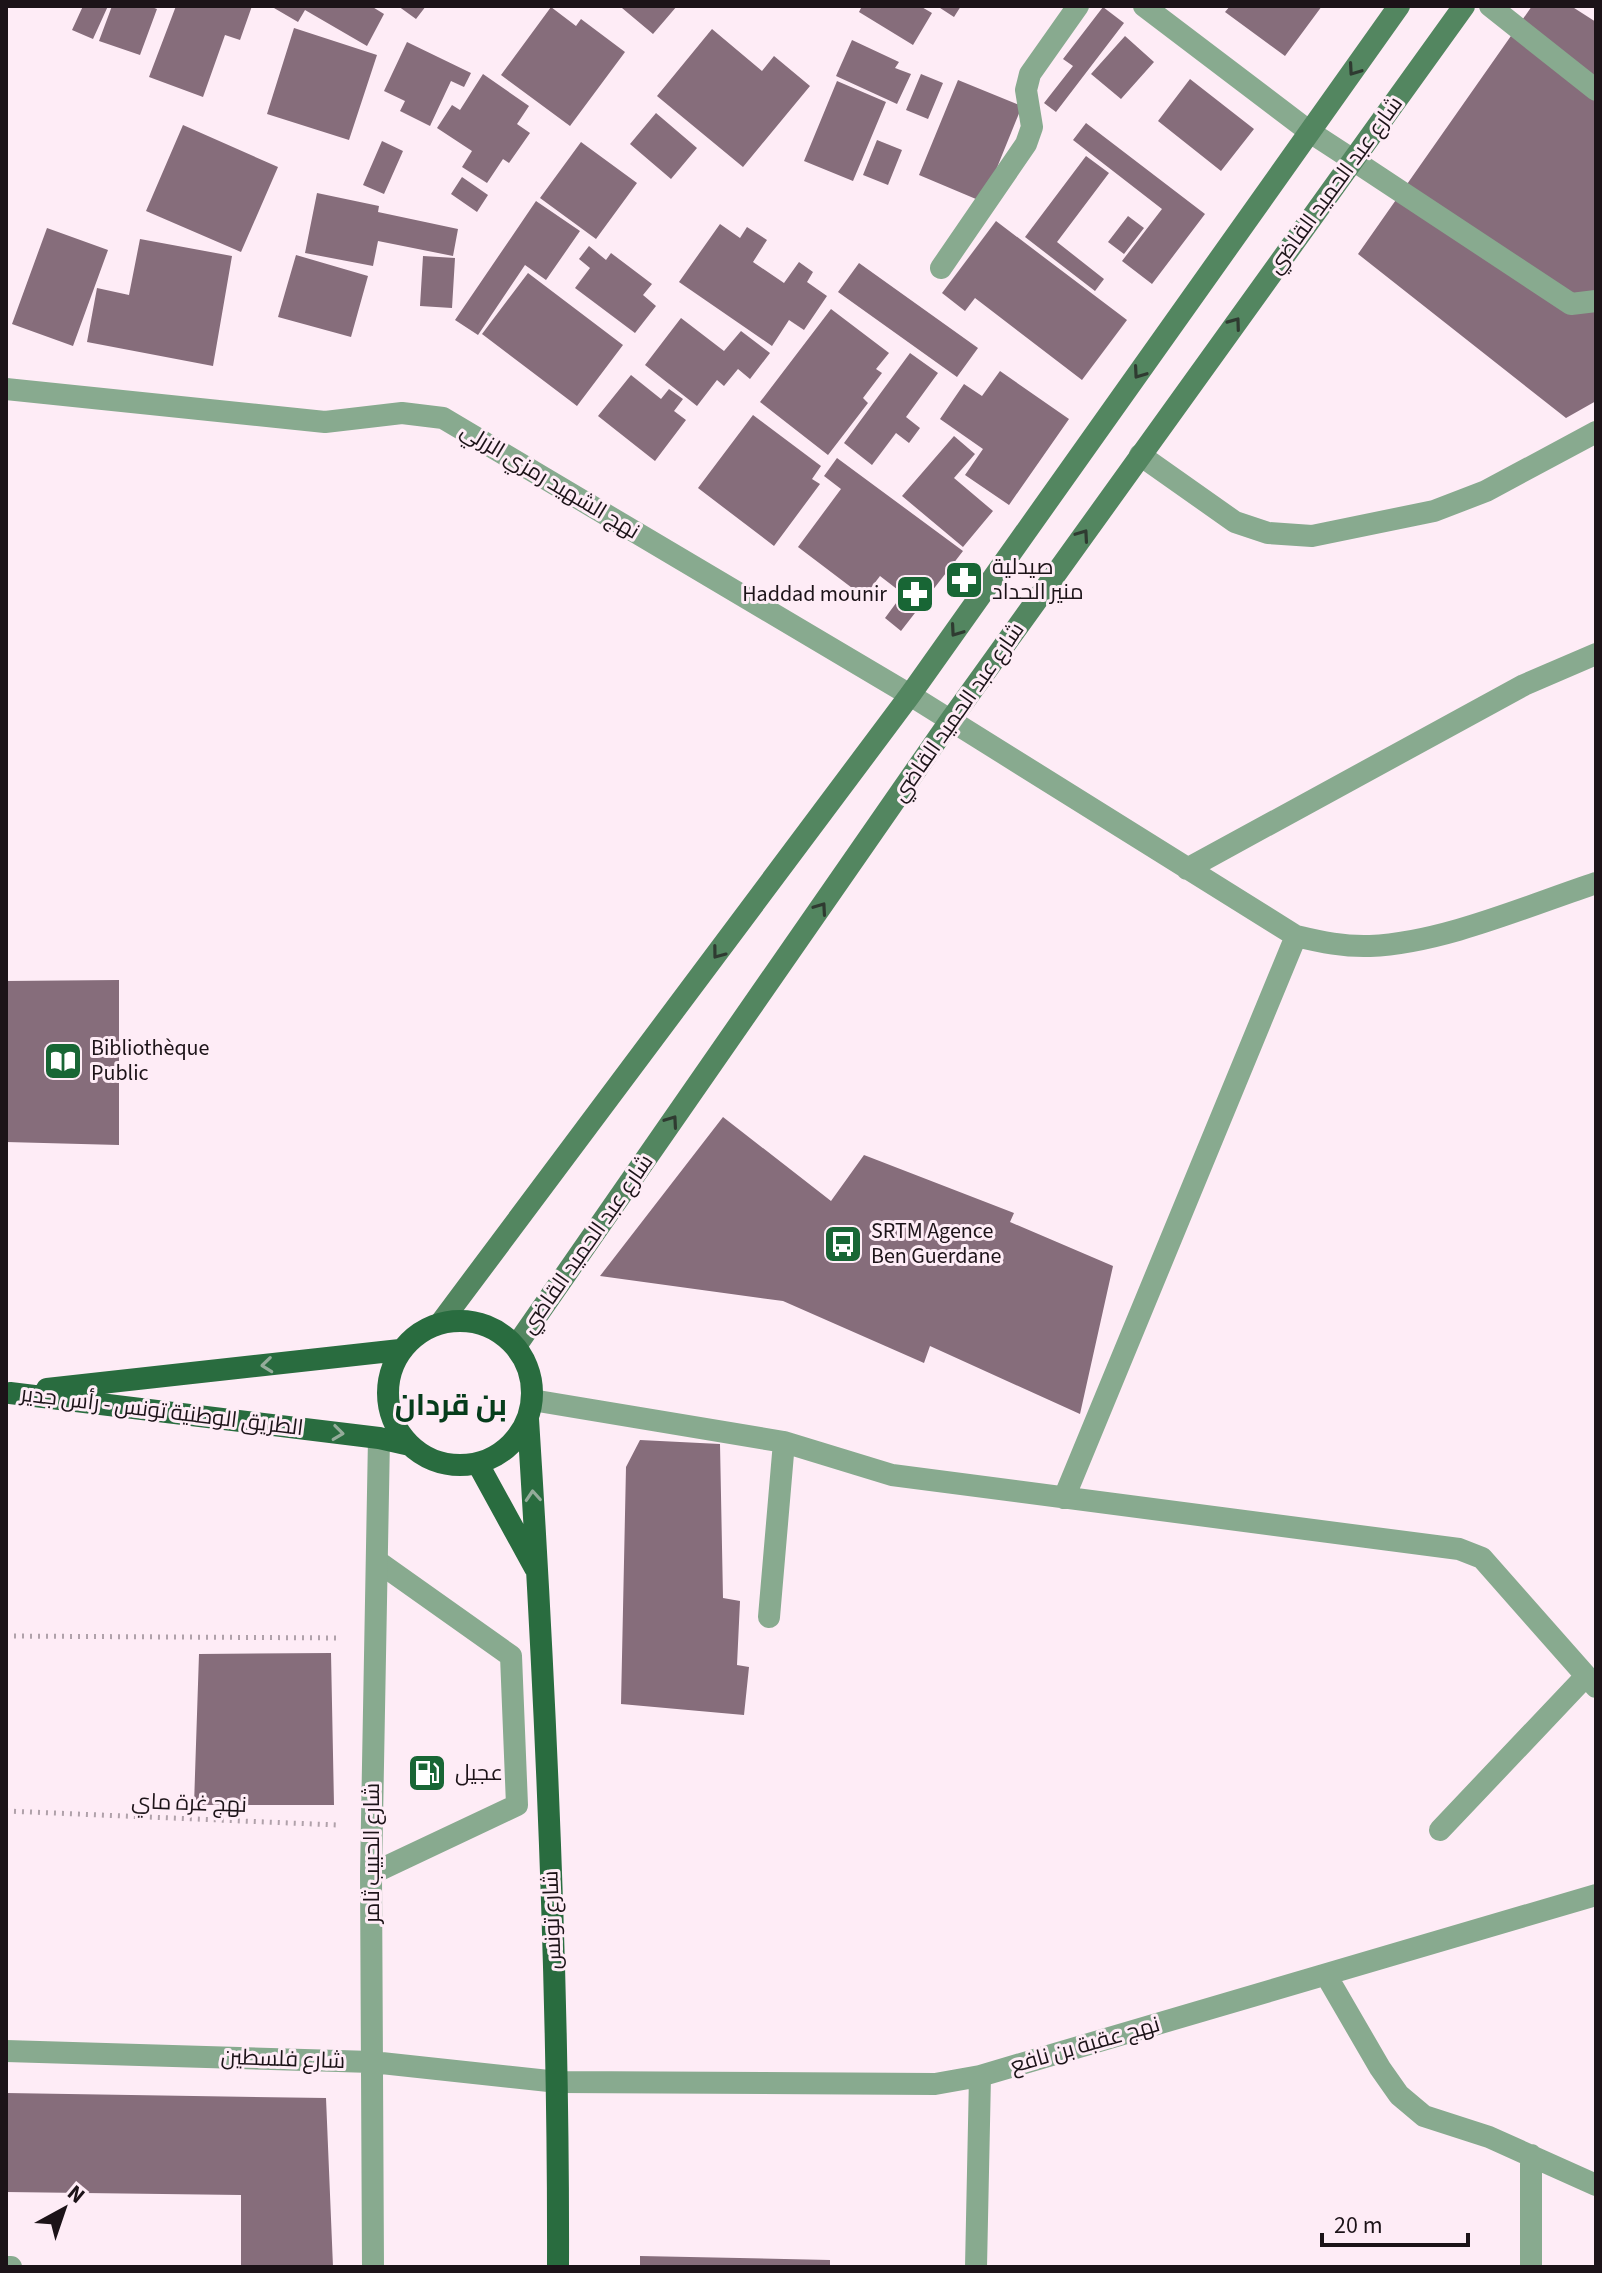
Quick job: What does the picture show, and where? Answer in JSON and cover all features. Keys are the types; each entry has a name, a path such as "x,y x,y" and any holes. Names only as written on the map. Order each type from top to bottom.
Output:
{"main road":[{"path":"442,1321 910,695 1399,6"},
{"name":"شارع عبد الحميد القاضي","path":"516,1346 950,721 1464,6"},
{"path":"530,1410 517,1439 499,1454 478,1464 454,1465 430,1459 410,1445 395,1424 387,1400 389,1374 400,1350 419,1332 442,1321 469,1320 495,1329 516,1346 530,1372 538,1573"},
{"name":"الطريق الوطنية تونس - رأس جدير","path":"8,1393 400,1350"},
{"name":"الطريق الوطنية تونس - رأس جدير","path":"8,1393 379,1438 410,1445"},
{"path":"478,1464 538,1573"},
{"name":"شارع تونس","path":"538,1573 558,2082 558,2267"}],"street":[{"path":"941,268 1026,144 1032,127 1026,90 1030,74 1078,6"},
{"path":"1144,6 1310,132 1571,304 1596,301"},
{"path":"1490,6 1596,90"},
{"name":"نهج الشهيد رمزي الزرلي","path":"6,389 325,422 402,413 443,418 910,695 1296,936 1329,944 1369,946 1423,940 1596,883"},
{"path":"1140,455 1235,522 1268,533 1312,536 1434,511 1486,491 1596,432"},
{"path":"1187,869 1524,685 1596,654"},
{"path":"1064,1498 1296,936"},
{"path":"530,1410 784,1442 892,1475 1459,1549 1482,1558 1591,1681 1440,1830"},
{"name":"شارع الحبيب ثامر","path":"373,2267 371,1874 379,1438"},
{"path":"769,1617 784,1442"},
{"path":"371,1874 517,1805 511,1656 377,1561"},
{"name":"نهج عقبة بن نافع","path":"558,2082 935,2084 980,2076 1596,1895"},
{"path":"1326,1975 1399,2095 1424,2116 1489,2137 1596,2185"},
{"name":"شارع فلسطين","path":"6,2051 372,2062 558,2082"},
{"path":"976,2267 980,2076"},
{"path":"1531,2155 1531,2267"}],"path":[{"path":"6,1636 376,1638"},
{"name":"نهج غرة ماي","path":"6,1811 372,1826"}],"building":[{"path":"83,6 108,6 93,39 72,30"},
{"path":"112,6 149,6 157,9 140,55 99,41"},
{"path":"176,6 252,6 240,40 225,35 203,97 149,77"},
{"path":"275,6 371,6 384,14 367,46 305,10 298,22"},
{"path":"398,6 426,6 416,19"},
{"path":"623,6 677,6 653,34"},
{"path":"862,6 920,6 932,13 913,45 859,12"},
{"path":"937,6 961,6 954,17"},
{"path":"1230,6 1322,6 1285,56 1225,12"},
{"path":"1532,6 1571,6 1596,22 1596,401 1566,418 1358,254"},
{"path":"551,7 576,26 581,19 625,52 570,126 501,75"},
{"path":"1103,7 1124,23 1056,112 1044,103 1073,66 1063,59"},
{"path":"294,28 377,55 349,140 267,114"},
{"path":"712,29 762,71 774,56 810,86 743,167 657,96"},
{"path":"1125,36 1154,62 1121,99 1091,74"},
{"path":"852,40 899,62 895,68 911,74 897,104 836,76"},
{"path":"407,42 471,73 464,87 451,81 430,126 400,111 405,101 384,91"},
{"path":"483,74 529,106 517,124 530,133 509,163 503,159 487,183 462,167 472,151 437,128 452,105 460,110"},
{"path":"921,74 943,83 928,119 906,110"},
{"path":"1190,79 1254,129 1221,171 1158,121"},
{"path":"958,80 1022,106 983,202 919,175"},
{"path":"837,81 886,102 853,181 804,161"},
{"path":"656,113 697,148 671,179 630,144"},
{"path":"1086,123 1205,214 1152,284 1122,261 1162,209 1073,140"},
{"path":"183,125 278,167 241,252 146,211"},
{"path":"877,140 902,150 888,185 863,175"},
{"path":"382,141 403,151 384,194 363,185"},
{"path":"581,142 637,183 596,239 540,198"},
{"path":"1086,156 1109,173 1057,242 1104,279 1095,291 1025,237"},
{"path":"462,177 488,195 477,212 451,194"},
{"path":"317,193 379,206 378,212 458,229 453,256 378,241 373,266 305,253"},
{"path":"536,201 580,231 546,280 525,265 478,335 455,320"},
{"path":"1128,216 1144,228 1124,254 1108,242"},
{"path":"996,221 1127,320 1082,380 975,298 965,311 942,293"},
{"path":"720,224 740,238 747,227 767,240 753,262 784,283 799,262 813,272 807,282 827,296 804,330 789,320 772,346 679,282"},
{"path":"47,228 108,250 73,346 12,324"},
{"path":"140,239 232,256 213,366 87,342 97,288 129,295"},
{"path":"589,246 606,260 611,253 652,284 643,295 656,306 635,333 575,288 590,268 579,259"},
{"path":"296,255 368,276 351,337 278,317"},
{"path":"423,256 455,258 452,308 420,306"},
{"path":"859,263 978,348 957,377 838,292"},
{"path":"528,273 623,345 577,406 482,334"},
{"path":"831,309 889,353 876,369 882,373 863,398 868,403 828,455 760,402"},
{"path":"681,318 724,351 741,331 770,353 750,379 738,369 724,386 717,380 697,406 645,365"},
{"path":"910,353 938,373 906,417 920,428 909,443 896,433 872,465 844,443"},
{"path":"1000,371 1069,419 1009,505 965,475 983,449 940,419 964,384 982,396"},
{"path":"631,375 661,399 669,389 683,399 674,411 686,420 655,461 598,416"},
{"path":"753,415 821,466 812,479 820,484 774,546 698,488"},
{"path":"954,436 975,454 954,478 993,511 963,547 902,496"},
{"path":"837,458 963,551 901,631 885,618 902,595 915,603 880,576 864,597 798,547 841,489 824,476"},
{"name":"Bibliothèque Public","path":"119,980 119,1145 6,1142 6,981"},
{"name":"SRTM Agence Ben Guerdane","path":"723,1117 831,1201 864,1155 1014,1213 1010,1222 1113,1266 1080,1414 930,1346 924,1363 783,1301 600,1276"},
{"path":"640,1440 720,1444 723,1598 740,1601 737,1665 749,1667 744,1715 621,1704 626,1467"},
{"path":"331,1653 334,1805 194,1805 199,1654"},
{"path":"6,2093 326,2098 333,2267 241,2267 241,2195 6,2192"},
{"path":"640,2256 830,2260 830,2267 640,2267"}],"place":[{"name":"صيدلية منير الحداد","path":"964,580"},
{"name":"Haddad mounir","path":"915,594"},
{"name":"Bibliothèque Public","path":"63,1061"},
{"name":"SRTM Agence Ben Guerdane","path":"843,1244"},
{"name":"عجيل","path":"427,1773"}],"district":[{"name":"بن قردان","path":"451,1405"}]}
